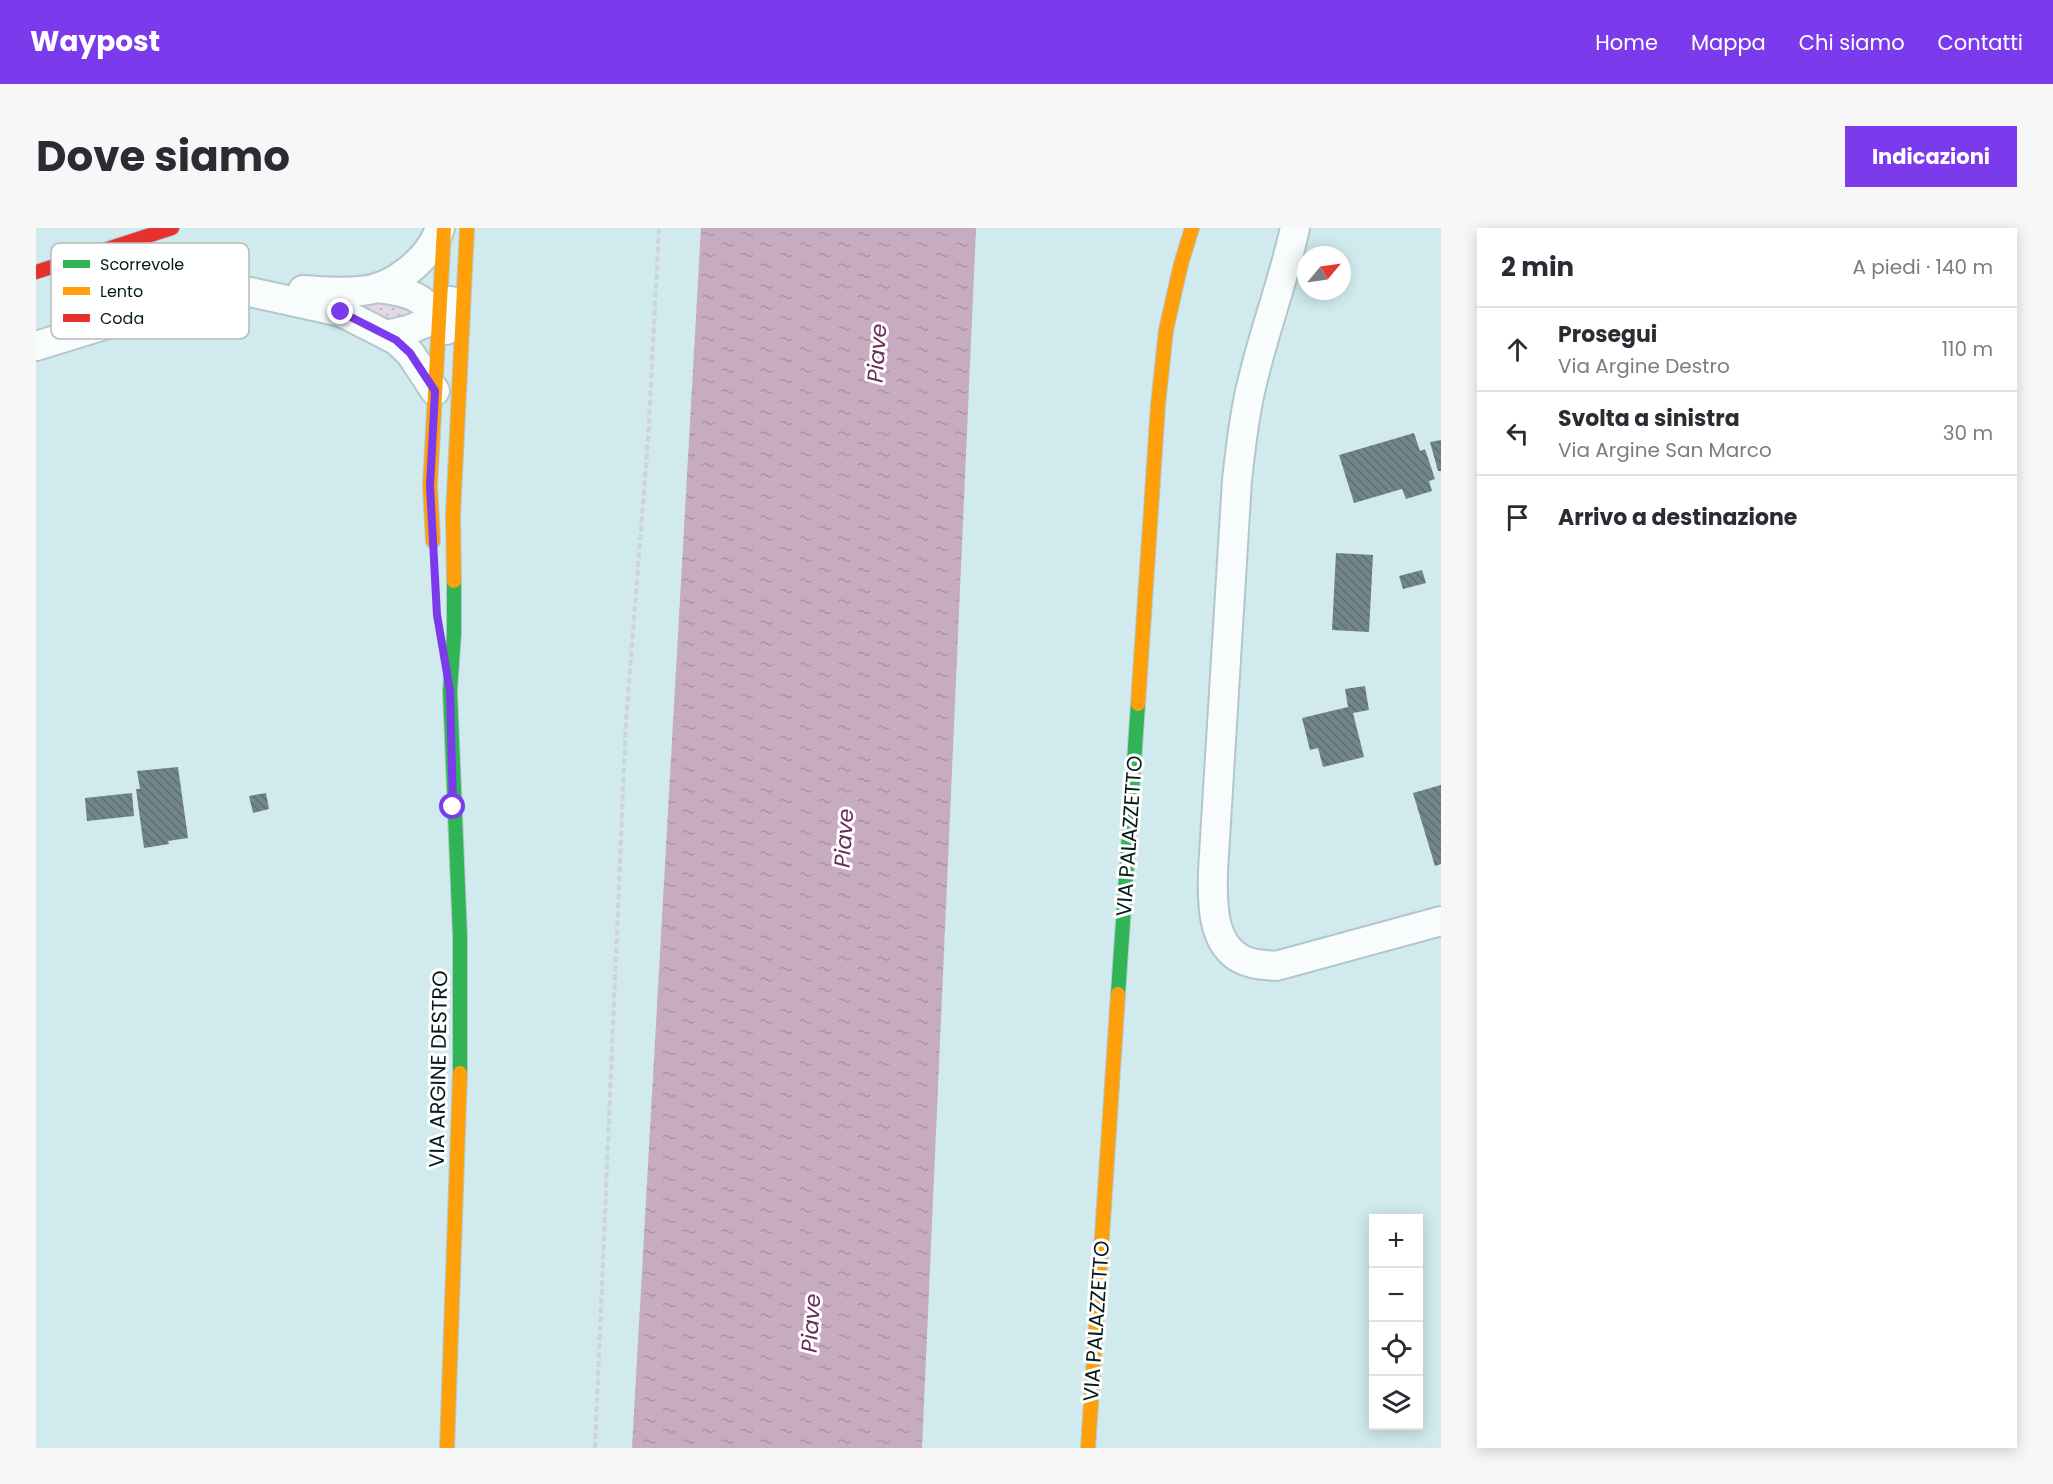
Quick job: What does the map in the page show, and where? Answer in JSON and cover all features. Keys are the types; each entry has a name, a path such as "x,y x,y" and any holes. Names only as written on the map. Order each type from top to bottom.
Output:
{"main road":[{"path":"126,243 172,228"},
{"path":"438,318 442,228"},
{"name":"VIA ARGINE DESTRO","path":"433,554 430,486 447,389 467,228"},
{"name":"VIA PALAZZETTO","path":"1088,1448 1158,405 1166,330 1180,264 1192,228"},
{"path":"36,272 51,267"},
{"name":"VIA ARGINE DESTRO","path":"447,389 453,515 454,634 450,691 460,937 461,1038 447,1448"},
{"name":"VIA ARGINE DESTRO","path":"441,636 450,691"}],"street":[{"path":"377,288 416,266 436,241 442,228"},
{"path":"386,335 408,330 438,318 452,300 457,228"},
{"path":"1295,228 1254,376 1237,480 1212,903 1216,928 1231,953 1251,963 1276,966 1441,921"},
{"path":"250,292 277,288 342,291 377,288 402,291 425,302 450,335 447,389"},
{"path":"250,292 341,312 396,340 447,389"},
{"path":"36,346 59,339"}],"path":[{"path":"595,1448 626,721 647,452 659,228"}],"shaded area":[{"path":"390,300 422,314 381,322 350,303"}],"water":[{"name":"Piave","path":"701,228 976,228 922,1448 632,1448"}],"building":[{"path":"1414,433 1420,451 1425,449 1435,479 1429,481 1432,491 1406,499 1402,489 1354,503 1339,455"},
{"path":"1441,440 1441,471 1438,471 1430,442"},
{"path":"1336,553 1373,555 1369,632 1332,630"},
{"path":"1422,570 1426,583 1403,589 1399,576"},
{"path":"1365,686 1369,710 1353,713 1364,757 1323,767 1318,748 1310,750 1302,718 1348,707 1345,689"},
{"path":"178,767 188,838 144,848 136,789 140,789 137,771"},
{"path":"1441,785 1441,864 1435,866 1413,793"},
{"path":"132,793 134,816 87,821 85,798"},
{"path":"266,793 269,809 253,813 249,796"}],"traffic: fast":[{"path":"454,581 454,634 450,691 460,937 460,1073"},
{"path":"1118,994 1138,704"}],"traffic: slow":[{"path":"433,541 430,486 444,228"},
{"path":"454,581 453,515 467,228"},
{"path":"1138,704 1158,405 1166,330 1192,228"},
{"path":"1088,1448 1118,994"},
{"path":"447,1448 460,1073"}],"traffic: jam":[{"path":"126,243 172,228"},
{"path":"36,272 51,267"}],"route":[{"path":"341,312 396,340 410,353 435,391 430,486 437,615 450,691 453,807"}]}
